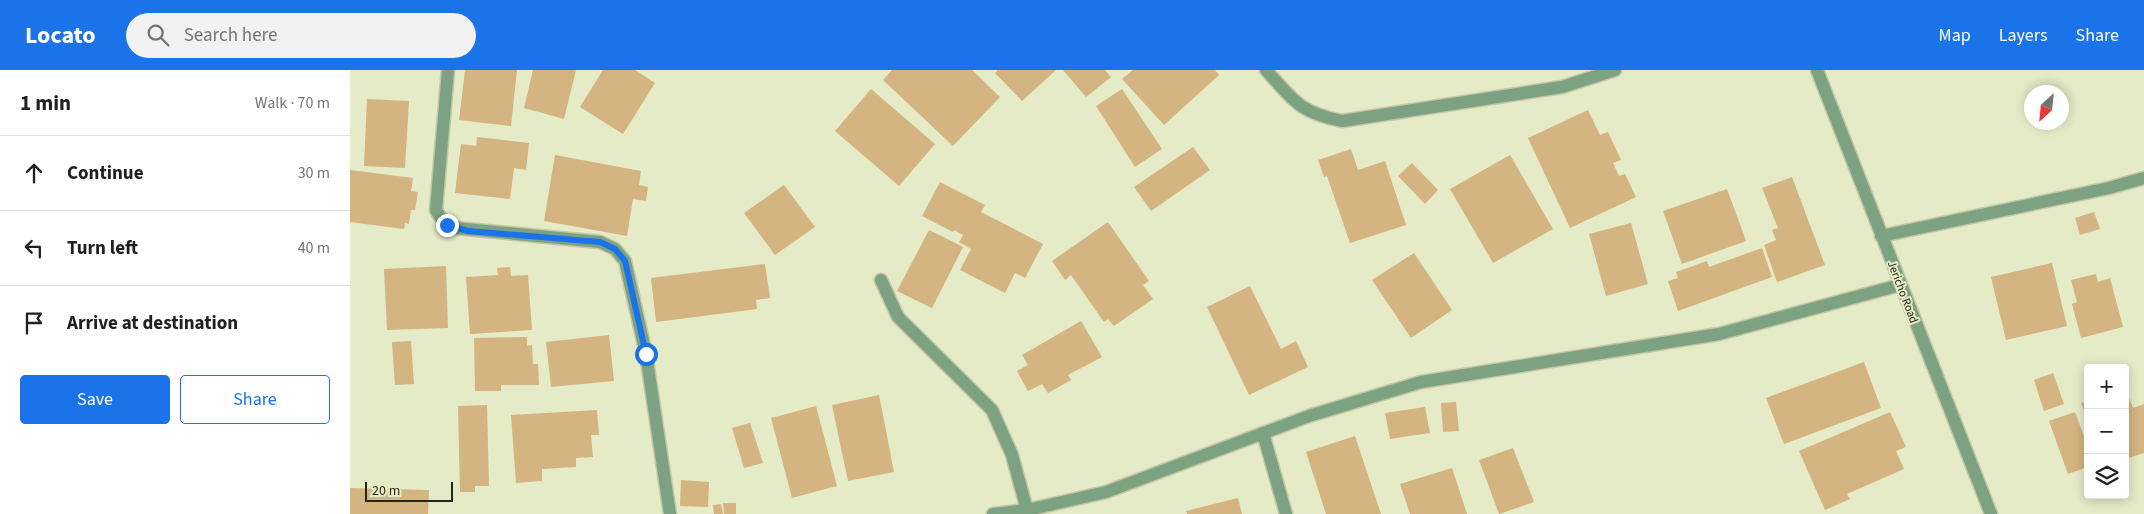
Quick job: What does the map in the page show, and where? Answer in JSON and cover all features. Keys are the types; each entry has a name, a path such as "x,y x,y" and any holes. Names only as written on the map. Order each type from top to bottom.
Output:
{"street":[{"path":"448,70 436,210 441,220 455,228 600,242 615,249 625,261 646,354 670,514"},
{"path":"1266,70 1298,106 1319,116 1342,121 1562,87 1615,70"},
{"name":"Jericho Road","path":"1817,70 1991,514"},
{"path":"1881,236 2109,188 2144,178"},
{"path":"881,280 898,317 992,410 1012,455 1027,510"},
{"path":"993,514 1027,510 1106,492 1309,416 1421,382 1720,334 1900,285"},
{"path":"1263,433 1286,514"}],"building":[{"path":"465,70 517,70 511,126 459,120"},
{"path":"533,70 576,70 564,119 524,108"},
{"path":"603,70 635,70 655,83 623,134 580,107"},
{"path":"892,70 972,70 1000,97 953,146 883,80"},
{"path":"998,70 1056,70 1022,101 995,73"},
{"path":"1063,70 1105,70 1111,77 1086,97"},
{"path":"1133,70 1215,70 1219,75 1164,125 1122,79"},
{"path":"871,89 935,144 899,186 835,131"},
{"path":"1122,89 1162,149 1135,167 1096,106"},
{"path":"367,99 409,101 405,168 364,166"},
{"path":"1588,110 1600,135 1608,132 1621,160 1613,163 1619,176 1625,174 1636,197 1570,228 1528,138"},
{"path":"477,137 529,143 526,170 514,168 510,199 455,193 461,144 476,146"},
{"path":"1193,147 1210,170 1151,211 1134,187"},
{"path":"1351,149 1358,170 1385,161 1406,225 1350,243 1327,176 1324,177 1318,160"},
{"path":"555,155 641,171 639,185 648,187 646,201 633,199 627,236 544,221"},
{"path":"1510,155 1553,229 1493,263 1450,189"},
{"path":"1412,163 1438,190 1425,204 1398,176"},
{"path":"350,170 413,178 411,191 418,192 415,210 411,210 409,224 405,223 404,229 350,222"},
{"path":"1792,177 1825,265 1777,282 1764,245 1776,240 1772,230 1778,228 1762,188"},
{"path":"940,182 985,205 981,212 1043,244 1025,278 1015,273 1005,293 960,270 971,249 959,242 963,235 922,216"},
{"path":"784,185 815,227 775,255 744,213"},
{"path":"1727,189 1746,241 1682,264 1663,211"},
{"path":"2094,212 2100,229 2080,235 2075,218"},
{"path":"1108,222 1149,281 1143,285 1153,299 1114,326 1108,319 1104,322 1071,275 1065,280 1052,261"},
{"path":"1631,223 1648,284 1606,296 1589,234"},
{"path":"929,230 963,247 932,308 897,291"},
{"path":"1762,248 1772,277 1678,311 1668,281 1678,278 1676,272 1707,261 1709,267"},
{"path":"1414,253 1452,310 1411,338 1372,280"},
{"path":"2052,263 2067,326 2006,340 1991,277"},
{"path":"765,264 770,298 756,300 757,309 656,322 651,278"},
{"path":"446,266 448,328 387,330 384,269"},
{"path":"510,267 511,276 528,275 532,330 470,334 466,277 498,275 497,268"},
{"path":"2096,274 2098,282 2110,278 2123,327 2081,338 2072,304 2077,302 2071,280"},
{"path":"1250,286 1281,349 1296,341 1308,367 1249,395 1207,307"},
{"path":"1081,321 1102,357 1068,375 1071,380 1048,393 1042,384 1028,391 1017,371 1028,365 1022,355"},
{"path":"609,335 614,381 551,387 546,342"},
{"path":"527,337 527,346 532,345 533,364 538,364 539,385 501,385 501,391 475,391 474,338"},
{"path":"411,341 414,384 395,385 392,342"},
{"path":"1864,362 1881,408 1784,444 1766,398"},
{"path":"2053,373 2064,404 2044,411 2034,380"},
{"path":"879,395 894,472 848,481 832,405"},
{"path":"2129,398 2133,408 2144,404 2144,453 2129,458"},
{"path":"1456,402 1459,431 1443,432 1441,403"},
{"path":"487,405 489,486 475,486 475,492 460,492 458,406"},
{"path":"816,406 837,486 792,498 771,418"},
{"path":"1425,407 1430,433 1390,439 1385,413"},
{"path":"597,410 599,435 591,435 593,457 576,458 576,467 542,469 542,481 516,483 511,415"},
{"path":"1890,412 1906,447 1896,451 1904,469 1847,494 1850,499 1825,510 1799,451"},
{"path":"2075,412 2084,436 2084,468 2068,474 2049,421"},
{"path":"750,423 763,463 744,468 732,428"},
{"path":"1355,436 1381,514 1326,514 1306,452"},
{"path":"1513,448 1534,502 1499,514 1479,460"},
{"path":"1452,468 1467,514 1410,514 1400,484"},
{"path":"681,480 709,482 708,507 680,506"},
{"path":"350,488 429,490 428,514 350,514"},
{"path":"1238,498 1242,514 1187,514 1186,511"},
{"path":"723,503 736,503 736,514 724,514"},
{"path":"721,504 723,514 714,514 713,505"}],"route":[{"path":"447,225 468,231 600,242 615,249 625,261 646,354"}]}
